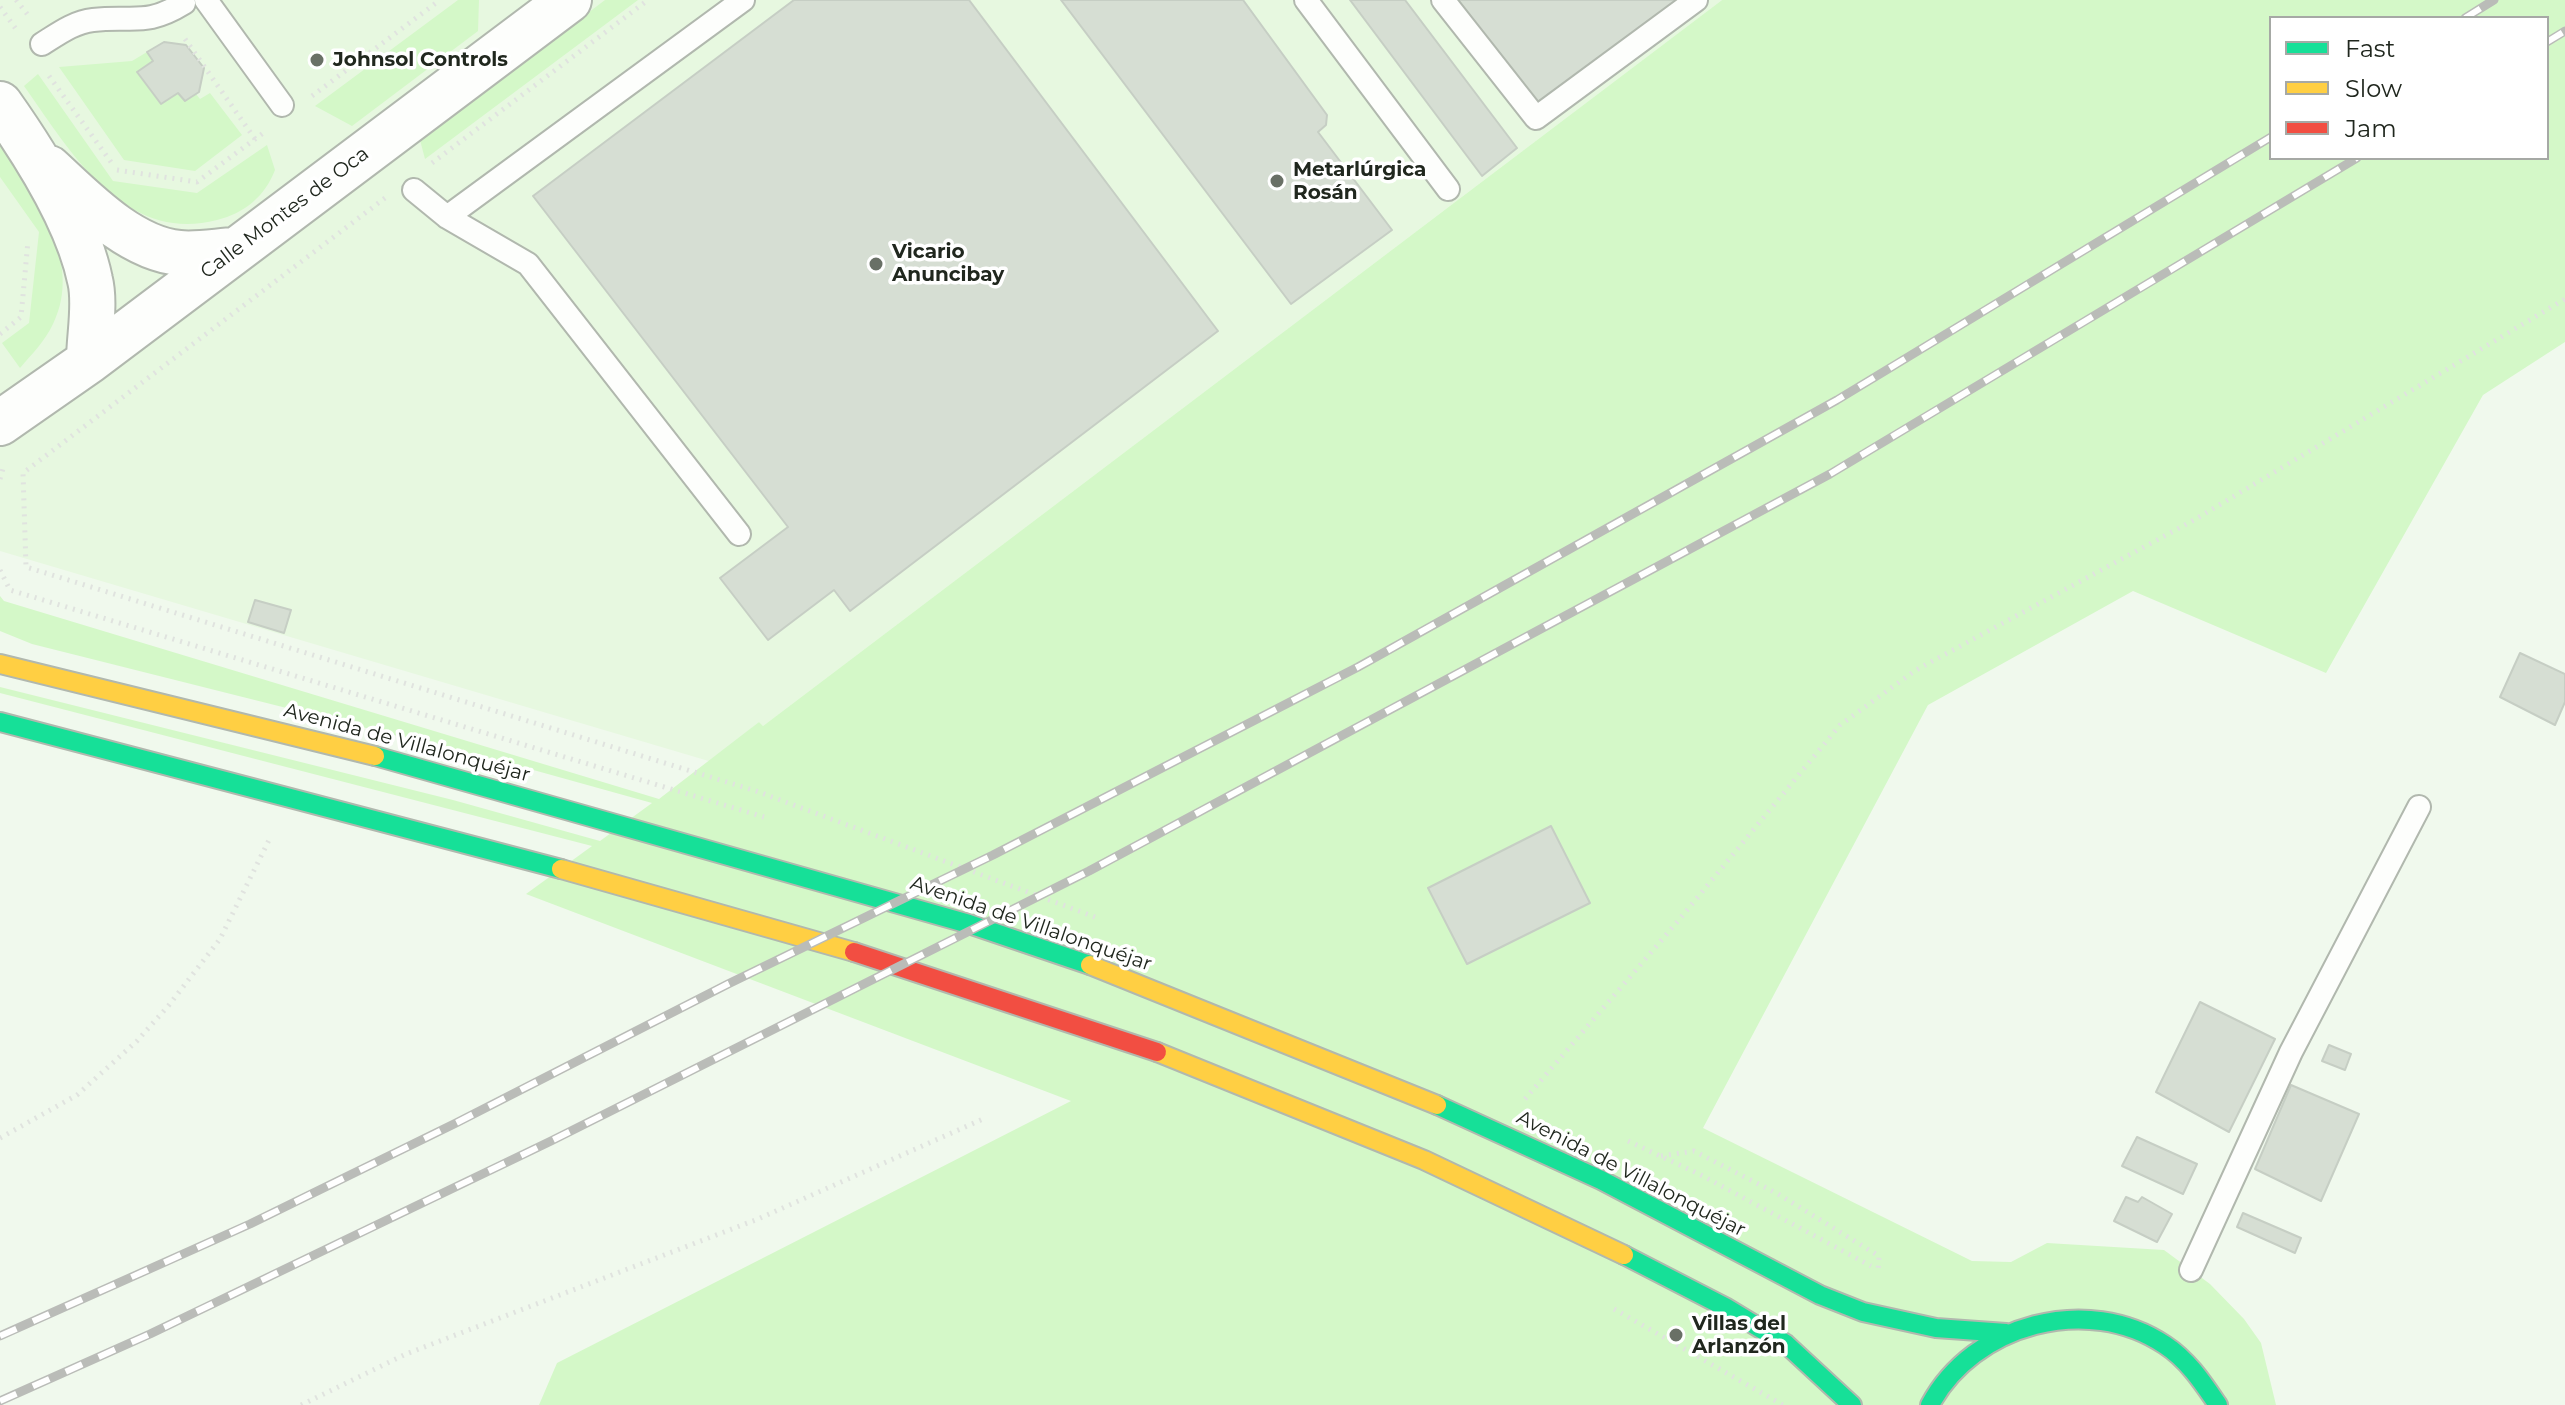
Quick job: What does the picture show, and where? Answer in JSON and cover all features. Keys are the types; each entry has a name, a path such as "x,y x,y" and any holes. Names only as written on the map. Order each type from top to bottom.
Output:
{"street":[{"name":"Calle Montes de Oca","path":"0,423 89,361 569,0"},
{"path":"0,104 41,162 91,282 89,361"},
{"path":"41,162 89,204 138,239 178,253 235,250"},
{"name":"Avenida de Villalonquéjar","path":"10,661 396,761 969,924 1106,970 1292,1042 1506,1135 1601,1180 1820,1295 1863,1312 1936,1328 2006,1333"},
{"path":"0,722 291,796 710,910 977,987 1284,1099 1502,1195 1725,1309 1785,1344 1852,1405"},
{"path":"1930,1405 1964,1360 2006,1333 2056,1319 2107,1321 2155,1339 2196,1371 2218,1405"}],"lane":[{"path":"447,217 718,7 743,0"},
{"path":"1306,0 1448,189"},
{"path":"1443,0 1536,118 1696,0"},
{"path":"43,49 91,20 159,18 190,1 287,111"},
{"path":"410,184 447,217 528,264 739,534"},
{"path":"2191,1270 2291,1052 2419,807"}],"path":[{"path":"16,0 117,170 197,182 287,111 440,0"},
{"path":"648,0 410,184 23,473 26,567 756,791 1108,921"},
{"path":"178,29 255,139"},
{"path":"0,334 21,317 29,231"},
{"path":"1506,1135 1529,1095 1840,725 1916,670 2194,520 2565,299"},
{"path":"0,1138 77,1095 137,1041 169,1005 220,939 291,796"},
{"path":"1514,1089 1542,1101"},
{"path":"301,1405 406,1354 758,1219 983,1119"},
{"path":"1621,1138 1699,1174 1878,1270"},
{"path":"1614,1309 1783,1405"}],"shaded area":[{"path":"0,0 1722,0 763,726 759,722 712,762 0,551"}],"green space":[{"path":"458,0 479,0 478,31 352,126 315,106"},
{"path":"605,0 638,0 425,159 420,140"},
{"path":"1722,0 2565,0 2565,342 2483,395 2326,673 2133,591 1928,705 1703,1128 1972,1261 2011,1262 2047,1243 2164,1250 2210,1284 2244,1319 2261,1343 2276,1405 539,1405 557,1363 1071,1101 526,894 592,846 0,693 0,687 453,800 600,841 652,803 537,771 32,644 0,631 0,596 4,601 659,799 759,722 763,726"},
{"path":"147,52 153,61 137,72 161,104 178,93 185,100 196,94 200,99 210,93 242,135 195,171 124,160 59,67 132,61"},
{"path":"38,74 113,181 197,193 267,145 275,170 266,188 253,202 227,217 184,224 154,218 127,206 81,164 24,86"},
{"path":"0,145 27,184 51,229 63,277 61,300 53,324 20,368 2,343 29,323 39,232 0,177"}],"building":[{"name":"Vicario Anuncibay","path":"794,0 969,0 1218,331 850,611 834,590 768,640 720,578 788,527 533,196"},
{"name":"Metarlúrgica Rosán","path":"1061,0 1243,0 1327,115 1326,125 1318,132 1392,230 1291,304"},
{"path":"1350,0 1405,0 1517,148 1482,176"},
{"path":"1458,0 1678,0 1537,105"},
{"path":"164,42 186,45 204,68 199,92 185,101 178,93 161,104 137,72 153,61 147,52"},
{"path":"255,600 291,610 284,633 248,622"},
{"path":"2520,653 2565,674 2565,702 2555,725 2500,697"},
{"path":"1551,826 1590,903 1467,964 1428,888"},
{"path":"2200,1002 2275,1039 2229,1132 2156,1092"},
{"path":"2329,1045 2351,1054 2345,1070 2322,1061"},
{"path":"2291,1085 2359,1114 2321,1201 2255,1169"},
{"path":"2137,1137 2197,1164 2183,1194 2122,1166"},
{"path":"2126,1197 2138,1202 2142,1197 2172,1214 2157,1242 2114,1221"},
{"path":"2243,1213 2301,1238 2295,1253 2237,1227"}],"railway":[{"path":"2468,16 2494,0"},
{"path":"2549,41 2565,31"},
{"path":"0,1336 250,1224 456,1123 728,984 993,855 1358,667 1837,400 2269,138"},
{"path":"0,1401 150,1334 551,1141 1089,871 1830,474 2354,160"}],"traffic: fast":[{"path":"0,722 561,869"},
{"path":"375,756 969,924 1090,965"},
{"path":"1437,1105 1601,1180 1820,1295 1863,1312 1936,1328 2006,1333"},
{"path":"1624,1255 1725,1307 1786,1344 1852,1405"},
{"path":"1930,1405 1949,1377 1974,1354 2003,1337 2035,1325 2068,1320 2102,1321 2135,1329 2165,1345 2188,1365 2218,1405"}],"traffic: slow":[{"path":"0,664 375,756"},
{"path":"561,869 854,952"},
{"path":"1090,965 1437,1105"},
{"path":"1157,1052 1424,1160 1624,1255"}],"traffic: jam":[{"path":"854,952 1157,1052"}],"place":[{"name":"Johnsol Controls","path":"317,60"},
{"name":"Metarlúrgica Rosán","path":"1277,181"},
{"name":"Vicario Anuncibay","path":"876,264"},
{"name":"Villas del Arlanzón","path":"1676,1335"}]}
